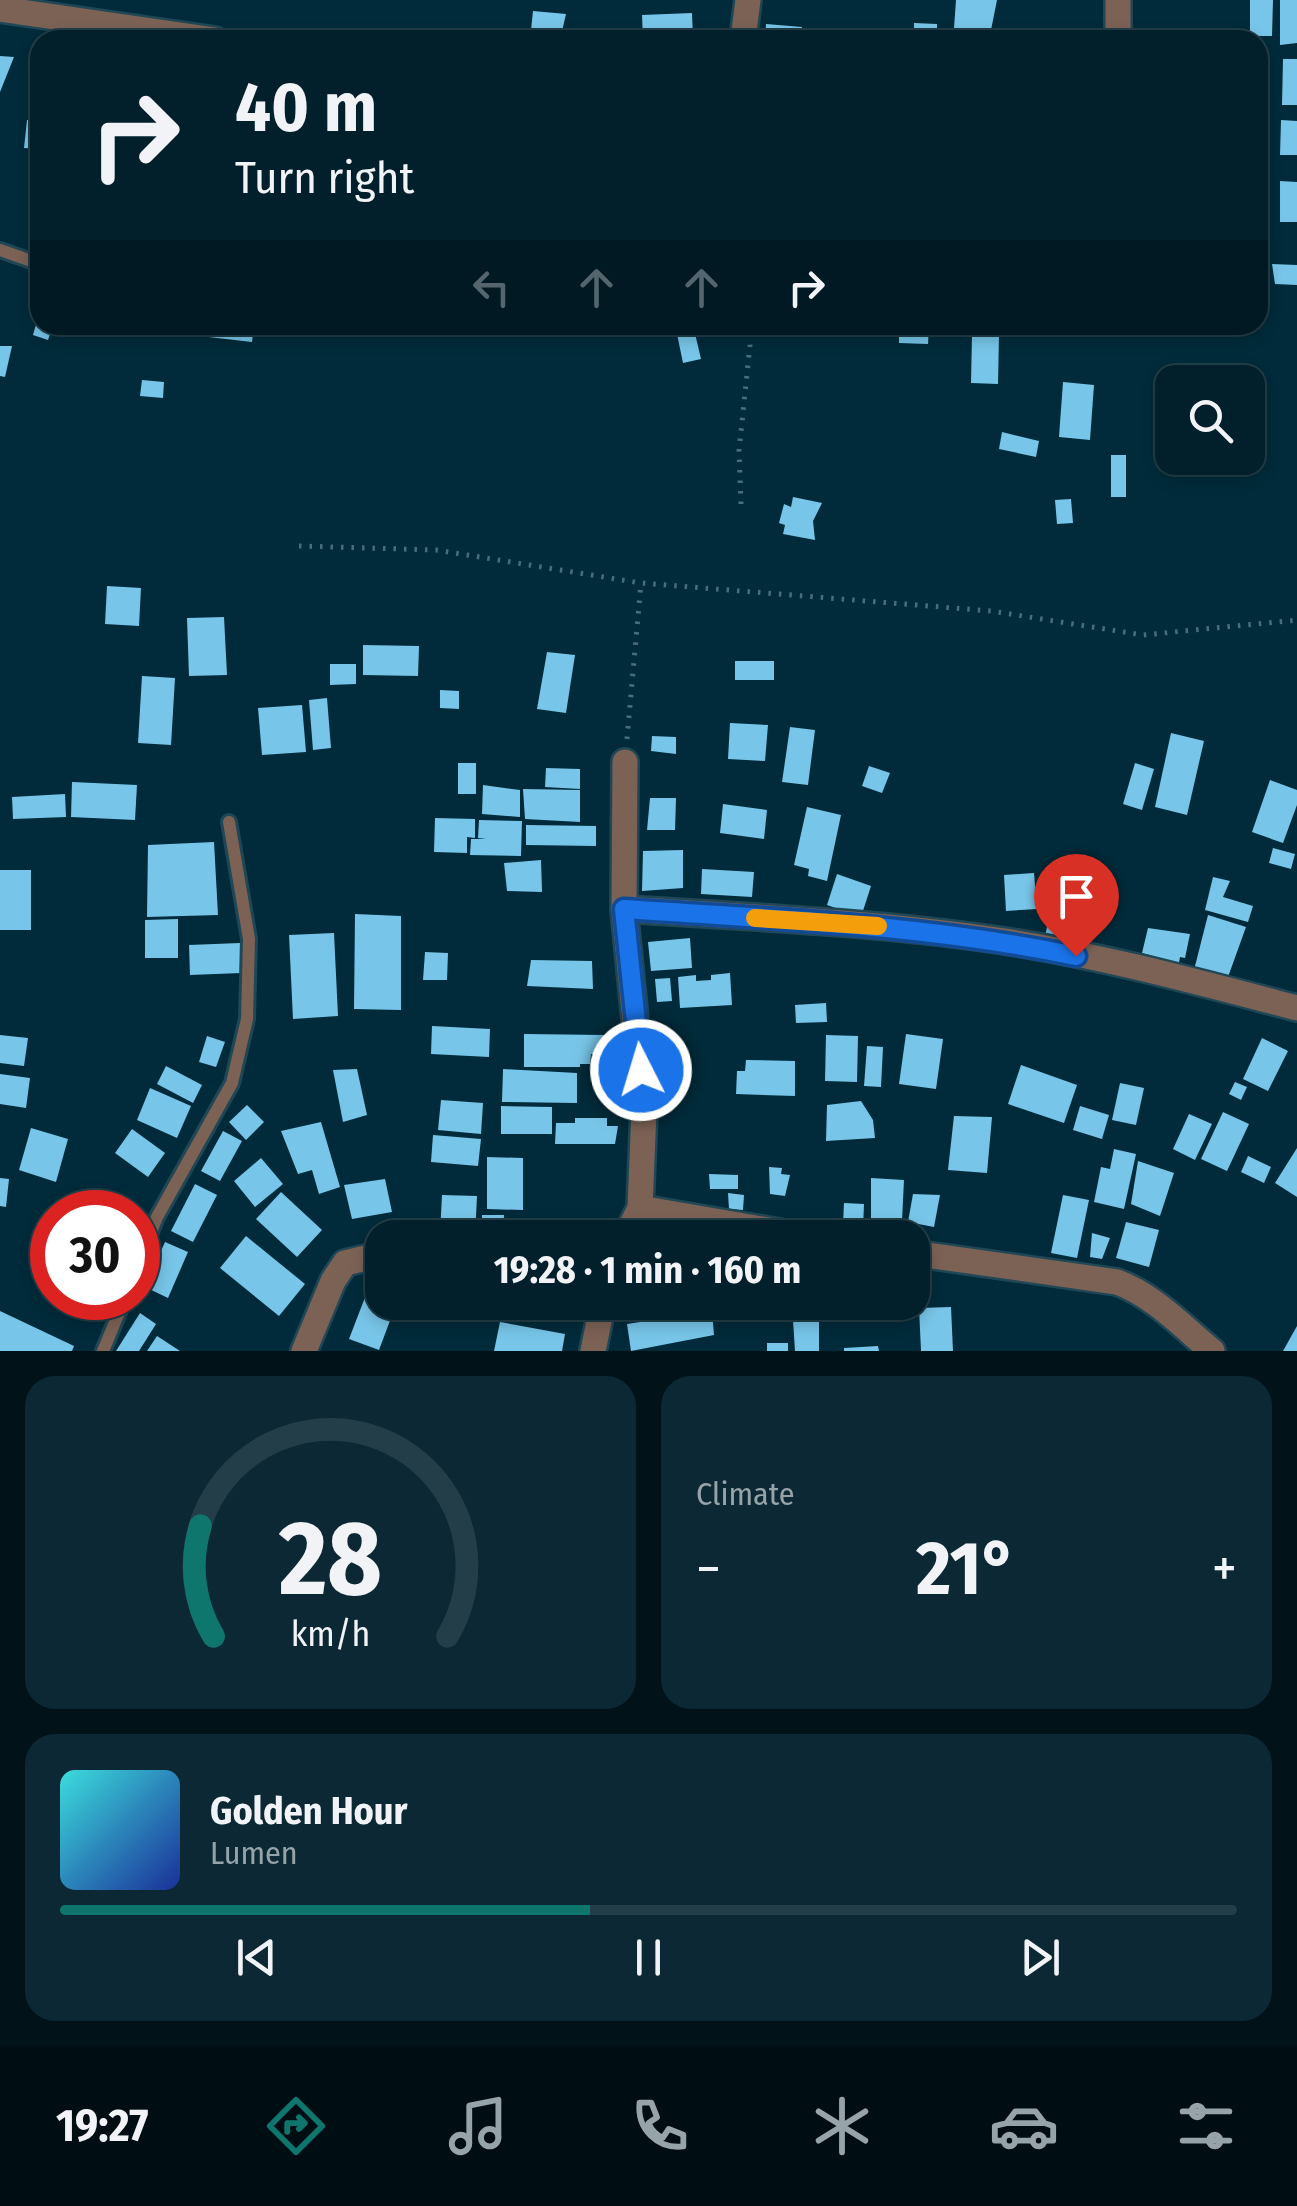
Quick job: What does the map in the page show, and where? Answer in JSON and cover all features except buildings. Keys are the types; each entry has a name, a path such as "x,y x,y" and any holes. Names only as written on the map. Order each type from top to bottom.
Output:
{"street":[{"path":"745,30 748,0"},
{"path":"1118,0 1118,30"},
{"path":"0,8 148,30"},
{"path":"625,762 624,909 644,1110 640,1208 634,1220"},
{"path":"624,909 918,930 1002,941 1151,970 1297,1008"},
{"path":"640,1208 710,1220"},
{"path":"930,1256 1117,1282 1156,1304 1212,1351"},
{"path":"304,1351 333,1281 346,1263 365,1258"},
{"path":"593,1351 599,1320"}],"lane":[{"path":"0,250 30,260"},
{"path":"160,1211 232,1083 247,1019 248,939 229,822"},
{"path":"103,1351 115,1320"}],"path":[{"path":"741,504 740,438 750,335"},
{"path":"298,546 436,550 641,582 991,611 1142,634 1297,620"},
{"path":"625,762 641,582"}],"slow traffic":[{"path":"755,918 878,926"}],"route":[{"path":"641,1070 624,909 918,930 1076,956"}]}
